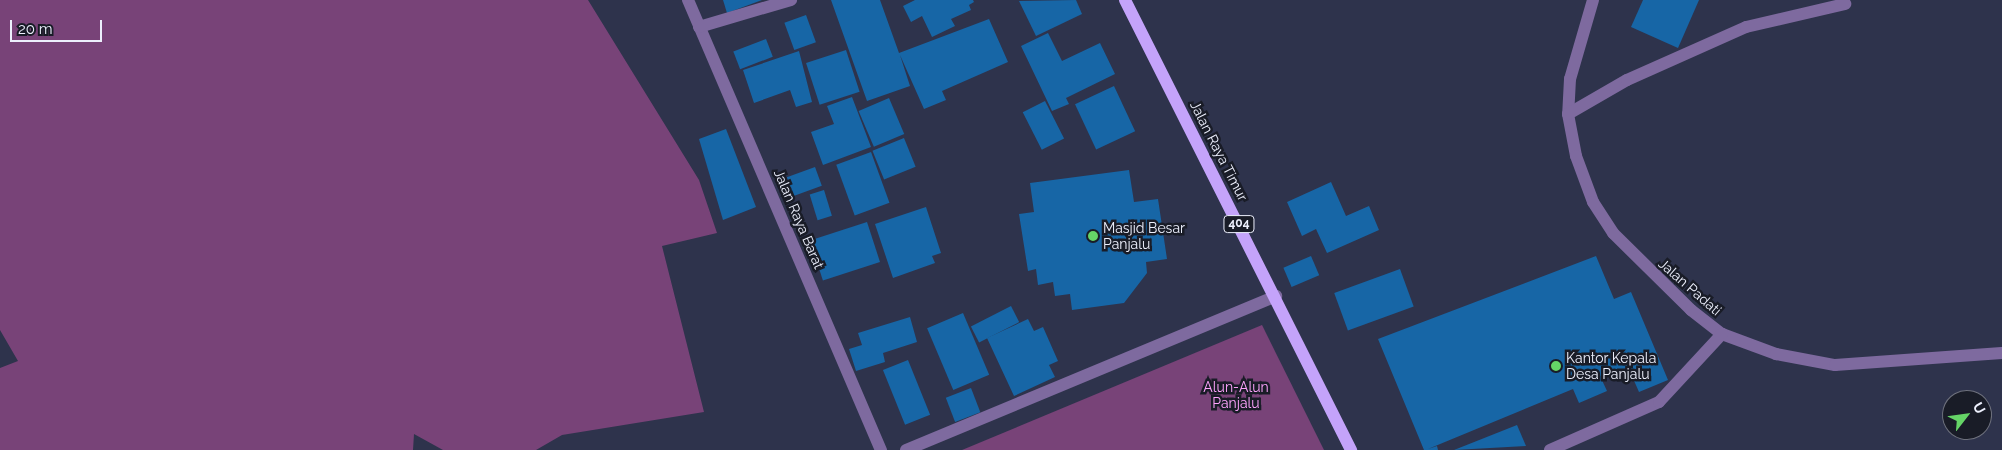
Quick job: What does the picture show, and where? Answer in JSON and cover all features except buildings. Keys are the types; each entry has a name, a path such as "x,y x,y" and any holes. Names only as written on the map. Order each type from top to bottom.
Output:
{"main road":[{"name":"Jalan Raya Timur","path":"1125,0 1276,296 1351,450"}],"street":[{"name":"Jalan Raya Barat","path":"688,0 881,450"},
{"path":"699,26 791,0"},
{"name":"Jalan Padati","path":"1593,0 1570,79 1568,114 1576,156 1593,202 1613,233 1650,273 1722,334 1776,354 1834,365 2002,353"},
{"path":"1568,114 1627,80 1746,27 1846,4"},
{"path":"906,450 1276,296"},
{"path":"1550,450 1659,402 1722,334"}],"green space":[{"path":"0,0 588,0 699,180 717,233 662,246 704,412 562,435 536,450 443,450 414,434 413,450 0,450 0,368 18,361 0,330"},
{"name":"Alun-Alun Panjalu","path":"1262,325 1324,450 962,450"}],"place":[{"name":"Masjid Besar Panjalu","path":"1093,236"},
{"name":"Kantor Kepala Desa Panjalu","path":"1556,366"}]}
